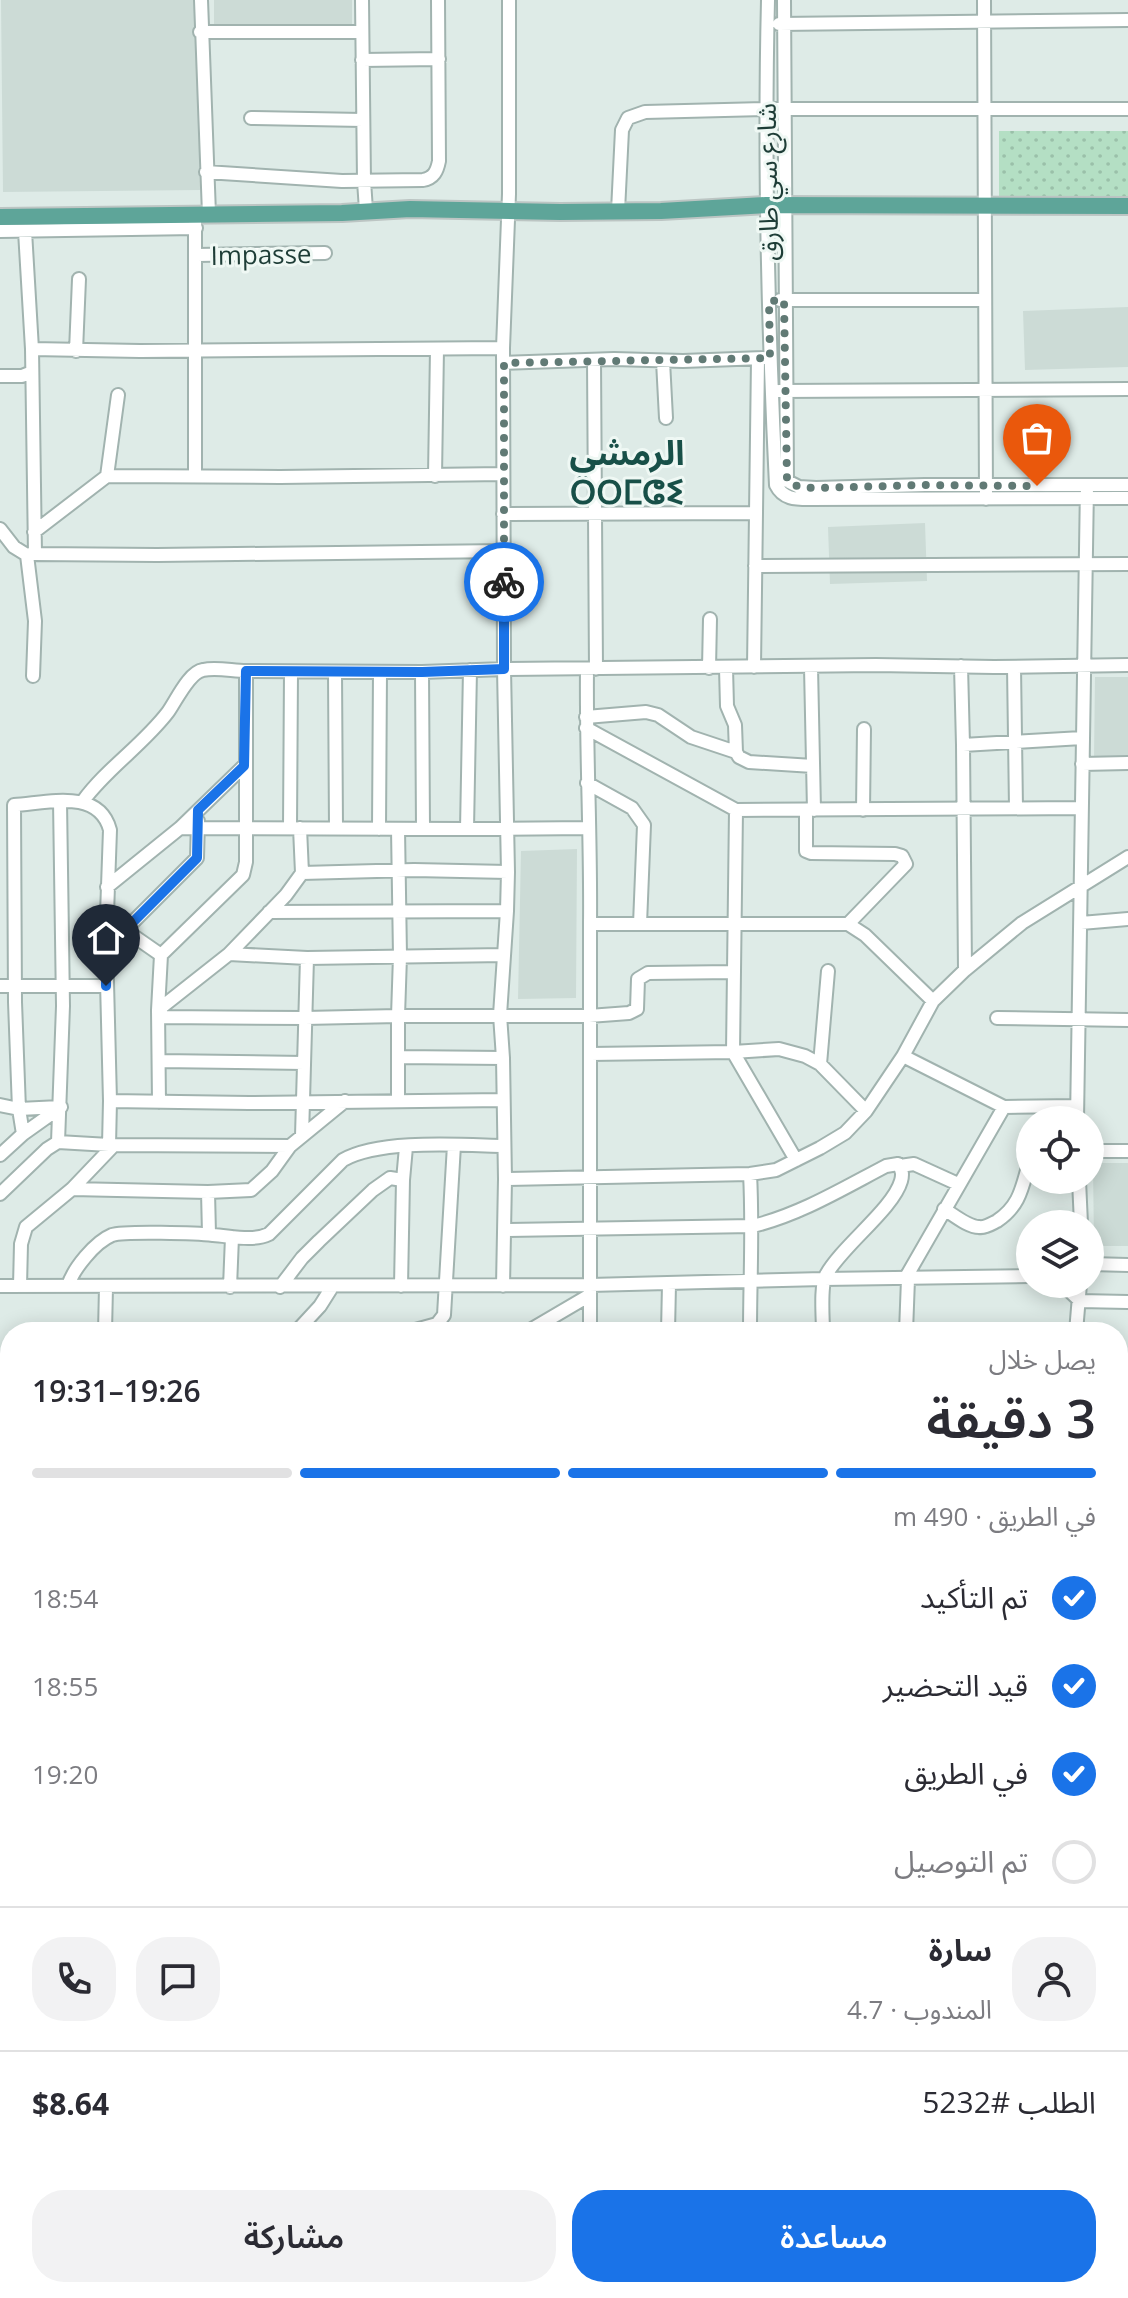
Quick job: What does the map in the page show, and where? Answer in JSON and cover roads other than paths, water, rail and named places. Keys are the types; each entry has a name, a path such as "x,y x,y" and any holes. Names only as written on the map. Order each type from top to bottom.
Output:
{"main road":[{"path":"0,217 200,219 366,210 618,211 766,205 1128,206"}],"street":[{"path":"195,476 197,255 206,172 201,0"},
{"path":"362,0 366,210"},
{"path":"206,172 364,181 428,179 437,171 440,140 438,0"},
{"path":"503,1286 505,1179 500,1015 508,872 503,348 508,210 509,0"},
{"name":"شارع سي طارق","path":"768,0 766,205 769,301 764,358 771,391 781,483"},
{"name":"شارع سي طارق","path":"781,483 786,391 784,0"},
{"path":"984,0 987,492"},
{"path":"767,24 1128,20"},
{"path":"200,32 362,32"},
{"path":"362,60 439,59"},
{"path":"618,211 622,130 628,118 645,112 1128,109"},
{"path":"251,118 363,120"},
{"path":"0,231 200,219"},
{"path":"25,231 32,349 33,676"},
{"name":"Impasse","path":"197,255 325,253"},
{"path":"76,351 79,279"},
{"path":"769,301 984,300"},
{"path":"32,349 503,348"},
{"path":"435,476 437,349"},
{"path":"504,363 764,358 755,513 754,667"},
{"path":"590,1322 590,924 586,723 592,669 596,514 594,360"},
{"path":"663,361 666,418"},
{"path":"0,376 22,376 32,372"},
{"path":"771,391 1128,389"},
{"path":"107,476 118,395"},
{"path":"34,532 107,476 503,474"},
{"path":"781,483 779,492 794,499 987,492 1086,492 1128,498"},
{"path":"1086,492 1128,485"},
{"path":"1077,1106 1086,492"},
{"path":"503,514 755,513"},
{"path":"0,529 14,547 31,554 504,551"},
{"path":"755,566 1128,564"},
{"path":"709,668 710,619"},
{"path":"83,801 94,786 167,713 201,670 422,672 876,665 1128,665"},
{"path":"961,666 965,970"},
{"path":"811,667 813,766 806,851 895,854 902,856 906,864 848,924"},
{"path":"1014,667 1016,808"},
{"path":"726,668 727,706 735,725 739,757 749,762 813,766"},
{"path":"467,829 470,670"},
{"path":"159,1102 161,955 243,875 246,862 246,671"},
{"path":"162,1015 229,954 286,895 302,873 295,828 291,672"},
{"path":"335,672 336,828"},
{"path":"379,829 380,672"},
{"path":"422,672 423,828"},
{"path":"586,723 646,712 658,715 691,737 736,752"},
{"path":"586,723 736,810 1081,808"},
{"path":"863,810 864,729"},
{"path":"963,745 1082,738"},
{"path":"1082,764 1128,763"},
{"path":"107,887 180,828 244,766"},
{"path":"587,783 624,801 639,815 644,825 640,924"},
{"path":"0,1194 58,1142 62,986 60,801"},
{"path":"20,1286 21,1244 26,1227 72,1189 111,1145 106,986 110,830 108,822 97,810 83,801 14,805 15,985 19,1109 23,1134"},
{"path":"106,942 125,930 197,858 198,810"},
{"path":"736,810 733,1052 796,1160"},
{"path":"180,828 589,828"},
{"path":"398,829 398,1101"},
{"path":"505,1179 750,1174 776,1170 796,1160 845,1133 866,1111 903,1056 933,1001 965,970 1022,923 1127,859"},
{"path":"302,873 398,870 508,872"},
{"path":"269,912 507,911"},
{"path":"1081,923 1128,919"},
{"path":"590,924 848,924 865,935 933,1001"},
{"path":"125,930 161,955"},
{"path":"229,954 307,958 504,955"},
{"path":"302,1136 307,958"},
{"path":"820,1064 828,971"},
{"path":"162,1015 305,1018 629,1013 637,1009 638,979 648,973 734,972"},
{"path":"0,986 106,986"},
{"path":"997,1018 1128,1020"},
{"path":"590,1054 779,1049 820,1064 866,1111"},
{"path":"903,1056 1004,1107 1016,1107"},
{"path":"398,1057 503,1058"},
{"path":"160,1061 304,1063"},
{"path":"110,1101 301,1103 503,1100"},
{"path":"72,1189 251,1190 272,1171 290,1146 345,1101"},
{"path":"0,1105 19,1109 61,1107"},
{"path":"0,1155 61,1107"},
{"path":"906,1322 906,1279 1004,1107"},
{"path":"58,1142 290,1146"},
{"path":"440,1322 447,1286 454,1145"},
{"path":"68,1286 74,1269 112,1235 209,1234 261,1238 269,1234 343,1160 355,1153 383,1147 504,1146"},
{"path":"401,1286 406,1147"},
{"path":"1104,1151 1128,1151"},
{"path":"505,1230 753,1226 804,1210 894,1163 900,1166 914,1164 958,1184"},
{"path":"823,1322 823,1279 895,1194 902,1177 900,1166"},
{"path":"750,1174 753,1226 750,1322"},
{"path":"280,1287 302,1258 373,1190 390,1178 403,1180"},
{"path":"208,1192 209,1234"},
{"path":"944,1209 975,1227 983,1227 1011,1211 1019,1194"},
{"path":"230,1287 232,1237"},
{"path":"1104,1264 1128,1265"},
{"path":"0,1286 503,1286 590,1290 750,1281 1016,1276"},
{"path":"668,1322 669,1284"},
{"path":"105,1322 106,1287"},
{"path":"305,1322 332,1287"},
{"path":"542,1322 590,1290"},
{"path":"1077,1298 1080,1301 1128,1302"},
{"path":"1077,1322 1080,1301"}],"district":[{"name":"الرمشي ⵔⵔⵎⵛⵉ","path":"627,472"}]}
